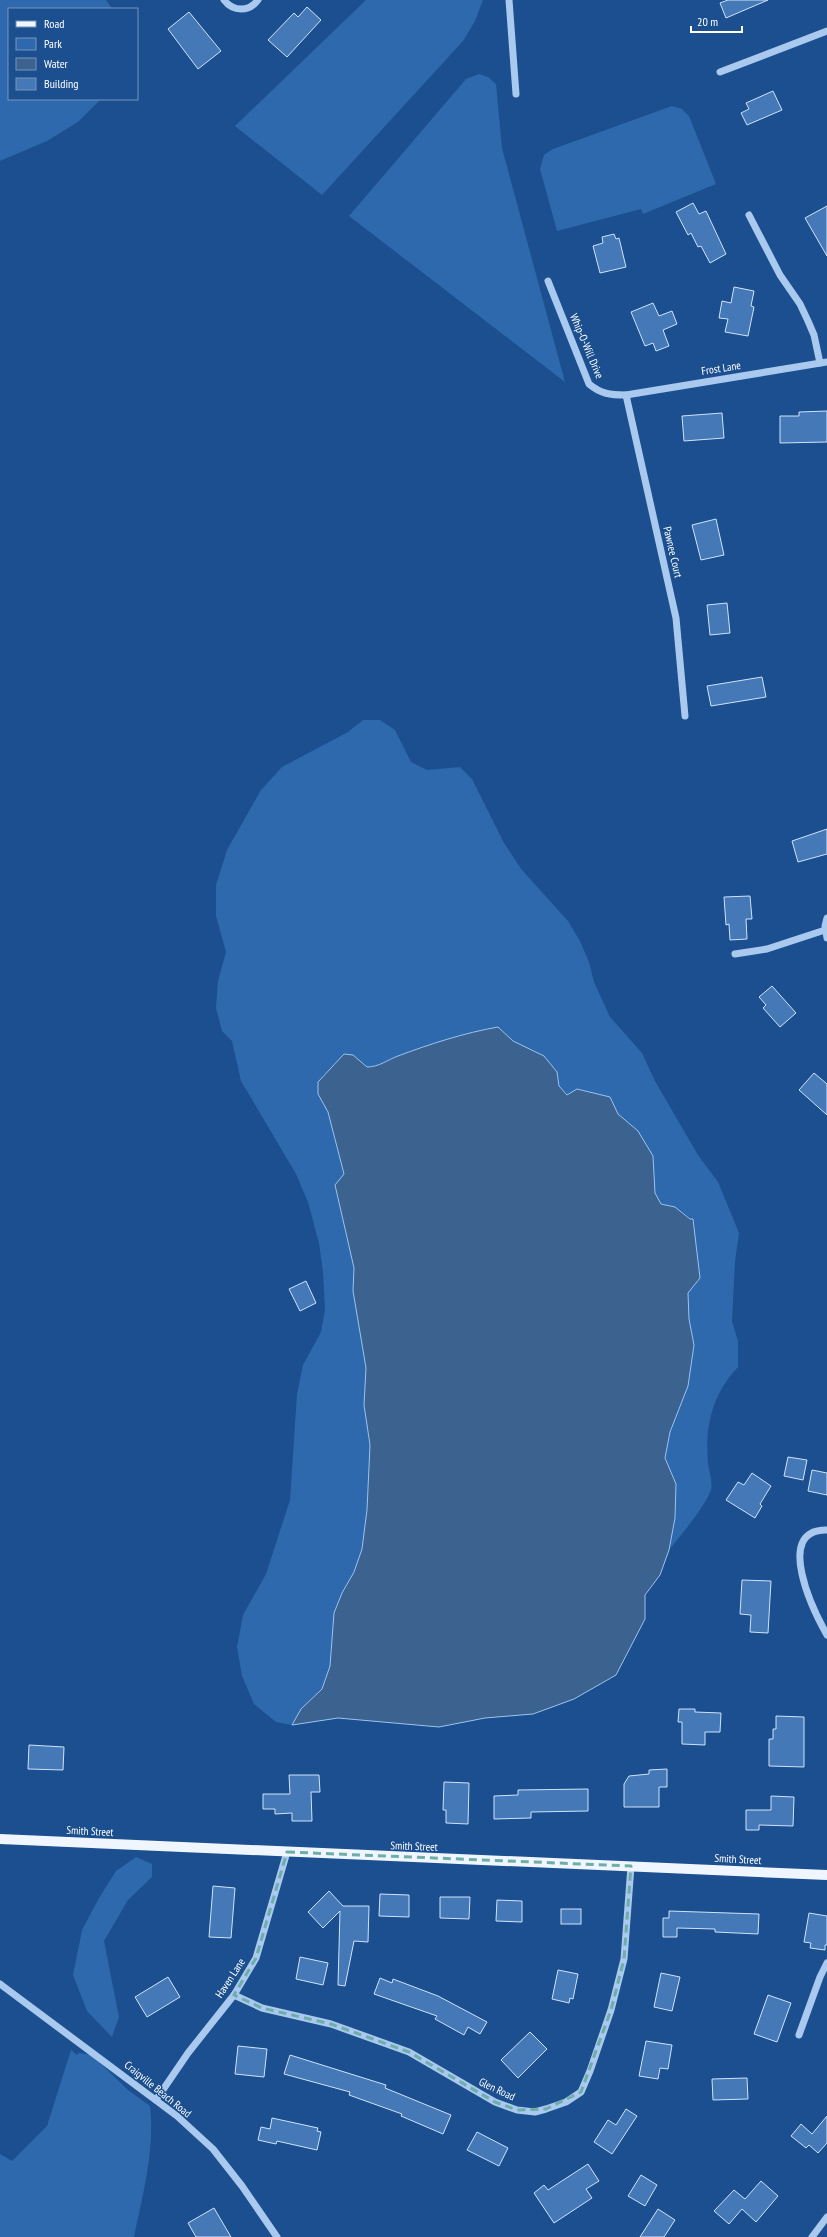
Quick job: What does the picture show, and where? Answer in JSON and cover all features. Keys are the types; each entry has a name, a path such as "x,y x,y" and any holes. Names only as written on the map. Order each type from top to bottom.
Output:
{"main road":[{"name":"Smith Street","path":"0,1839 827,1875"}],"street":[{"path":"224,0 231,7 238,9 246,9 258,0"},
{"path":"509,0 516,94"},
{"path":"720,72 827,31"},
{"name":"Frost Lane","path":"626,395 823,363 814,335 800,304 780,275 749,215"},
{"name":"Whip-O-Will Drive","path":"548,281 589,384 598,392 608,395 626,395"},
{"name":"Pawnee Court","path":"626,395 676,618 684,716"},
{"path":"827,918 825,930 827,938"},
{"path":"735,954 767,949 825,930"},
{"path":"827,1530 816,1532 807,1538 801,1546 799,1556 813,1608 827,1635"},
{"name":"Haven Lane","path":"156,2100 188,2052 234,1995 256,1958 287,1852"},
{"name":"Glen Road","path":"234,1995 262,2008 331,2024 409,2052 495,2102 517,2110 536,2112 546,2109 566,2102 581,2092 611,2010 624,1959 630,1866"},
{"path":"799,2035 820,1977 827,1963"},
{"name":"Craigville Beach Road","path":"0,1984 156,2100 213,2149 242,2186 277,2237"},
{"path":"812,2237 827,2217"}],"highlighted area":[{"path":"287,1852 631,1866 624,1959 611,2010 581,2092 546,2109 517,2110 495,2102 409,2052 331,2024 262,2008 234,1995 256,1958"}],"green space":[{"path":"0,0 106,0 111,8 8,8 8,100 100,100 78,122 47,141 0,161"},
{"path":"366,0 483,0 475,21 463,41 322,195 235,126"},
{"path":"479,74 488,77 496,84 502,148 565,382 349,216 466,79"},
{"path":"672,106 682,109 689,116 716,184 643,214 641,209 557,231 540,169 544,155 553,149"},
{"path":"363,720 380,720 395,730 411,762 427,770 460,767 472,779 504,843 522,870 568,921 580,941 589,962 594,982 610,1017 642,1053 655,1081 698,1155 718,1182 739,1233 735,1262 732,1321 738,1341 738,1367 722,1388 716,1400 709,1423 707,1449 712,1484 711,1490 698,1513 669,1550 675,1518 676,1484 665,1458 670,1432 688,1386 694,1345 689,1319 688,1293 700,1278 693,1220 675,1207 661,1204 655,1193 653,1156 638,1131 618,1114 610,1097 577,1089 568,1095 559,1086 557,1072 544,1056 513,1041 498,1027 473,1032 435,1043 371,1067 367,1067 360,1061 344,1054 322,1077 318,1094 328,1112 344,1175 335,1185 354,1268 353,1291 366,1368 364,1405 370,1445 367,1510 362,1549 354,1572 342,1593 334,1613 330,1666 322,1689 301,1709 292,1725 276,1722 254,1704 242,1676 237,1647 243,1615 266,1574 290,1500 297,1394 303,1365 321,1332 325,1309 323,1272 319,1243 308,1202 296,1174 241,1081 232,1041 222,1031 216,1008 218,981 226,952 216,916 216,885 227,850 261,790 282,767 348,732"},
{"path":"136,1857 152,1864 152,1877 128,1900 104,1941 119,2017 112,2037 87,2011 73,1975 82,1930 99,1898 116,1871"},
{"path":"71,2050 77,2055 79,2053 92,2055 128,2090 150,2106 150,2155 134,2237 0,2237 0,2154 12,2161 47,2126"}],"water":[{"path":"498,1027 513,1041 544,1056 557,1072 559,1086 567,1095 577,1089 610,1097 618,1114 638,1131 653,1156 655,1193 661,1204 675,1207 690,1219 693,1219 700,1278 688,1293 689,1319 694,1345 688,1386 670,1432 665,1458 676,1484 675,1518 669,1550 660,1575 645,1595 645,1619 616,1675 574,1699 533,1714 485,1718 439,1727 338,1718 292,1725 301,1709 322,1689 330,1666 334,1613 342,1593 354,1572 362,1549 367,1510 370,1445 364,1405 366,1368 353,1291 354,1268 335,1185 344,1174 328,1112 318,1094 318,1082 344,1054 353,1055 367,1067 371,1067 435,1043 473,1032"}],"building":[{"path":"728,0 768,0 726,18 720,3"},
{"path":"307,7 321,20 287,57 268,40 294,13 298,17"},
{"path":"189,12 221,51 198,69 168,29"},
{"path":"773,91 782,110 747,125 741,113 749,109 746,103"},
{"path":"693,203 699,214 706,211 726,254 710,263 701,246 698,247 691,233 688,235 676,212"},
{"path":"827,206 827,256 805,218"},
{"path":"614,234 616,239 619,238 626,267 600,273 593,246 603,243 602,237"},
{"path":"734,287 754,291 751,306 754,307 748,336 725,332 728,319 719,318 722,301 731,303"},
{"path":"653,303 659,316 672,311 677,324 663,330 669,346 656,351 653,343 645,346 631,312"},
{"path":"827,411 827,442 780,443 780,416 799,416 799,412"},
{"path":"722,413 724,438 684,441 682,416"},
{"path":"716,519 724,555 701,560 692,525"},
{"path":"727,603 730,633 710,635 707,605"},
{"path":"762,677 766,697 711,706 707,686"},
{"path":"827,829 827,854 798,862 792,841"},
{"path":"750,896 752,919 746,919 747,939 730,940 729,924 726,925 724,897"},
{"path":"772,986 796,1013 780,1027 763,1008 766,1005 759,997"},
{"path":"814,1073 827,1084 827,1115 799,1090"},
{"path":"306,1281 316,1303 300,1311 289,1289"},
{"path":"788,1457 807,1460 803,1480 784,1476"},
{"path":"812,1470 827,1473 827,1495 808,1491"},
{"path":"752,1473 771,1486 760,1504 762,1506 755,1518 726,1500 738,1482 744,1485"},
{"path":"742,1580 771,1581 768,1633 750,1632 751,1615 740,1614"},
{"path":"679,1709 695,1709 695,1712 721,1713 720,1732 705,1732 705,1745 682,1744 682,1722 678,1722"},
{"path":"776,1716 804,1717 804,1767 769,1766 769,1739 773,1739 773,1729 776,1729"},
{"path":"29,1745 64,1747 63,1770 28,1769"},
{"path":"667,1769 667,1787 659,1787 659,1807 624,1807 624,1784 629,1776 649,1774 649,1770"},
{"path":"289,1775 319,1775 320,1792 311,1792 312,1821 292,1821 292,1813 275,1814 275,1809 263,1809 263,1794 290,1794"},
{"path":"444,1782 469,1783 468,1824 446,1823 446,1810 443,1810"},
{"path":"588,1789 588,1811 531,1812 531,1818 494,1819 494,1796 518,1795 518,1790"},
{"path":"771,1796 794,1797 793,1826 759,1825 759,1830 746,1830 746,1810 771,1810"},
{"path":"213,1886 235,1888 231,1938 209,1937"},
{"path":"329,1891 343,1906 369,1906 368,1942 354,1941 345,1986 338,1985 340,1911 323,1928 308,1912"},
{"path":"380,1894 409,1895 409,1917 379,1916"},
{"path":"440,1897 470,1897 469,1919 440,1918"},
{"path":"497,1900 522,1901 522,1922 496,1921"},
{"path":"561,1909 581,1909 581,1924 561,1924"},
{"path":"669,1911 759,1914 758,1934 715,1932 715,1929 677,1928 677,1937 663,1937 663,1918 669,1918"},
{"path":"809,1913 827,1916 827,1945 825,1945 825,1950 810,1948 811,1943 804,1942"},
{"path":"300,1957 328,1963 323,1985 296,1979"},
{"path":"558,1970 578,1974 573,1999 570,1998 569,2003 552,1999"},
{"path":"661,1973 680,1977 672,2011 654,2007"},
{"path":"168,1977 180,1997 147,2017 135,1997"},
{"path":"380,1978 392,1983 393,1979 438,1996 487,2022 480,2034 468,2027 464,2035 435,2019 437,2016 374,1994"},
{"path":"768,1995 791,2003 777,2042 754,2034"},
{"path":"530,2032 547,2049 518,2078 501,2060"},
{"path":"646,2041 672,2045 668,2069 660,2068 658,2079 639,2076"},
{"path":"238,2046 267,2049 264,2077 235,2074"},
{"path":"290,2055 386,2085 385,2088 451,2115 443,2134 401,2116 402,2114 349,2095 350,2092 284,2074"},
{"path":"747,2078 748,2099 713,2100 712,2079"},
{"path":"626,2109 637,2116 612,2154 594,2142 608,2120 616,2125"},
{"path":"827,2116 827,2143 818,2153 809,2145 806,2148 791,2136 801,2124 812,2134"},
{"path":"272,2118 318,2128 317,2131 321,2132 317,2150 277,2141 276,2144 258,2140 261,2127 270,2129"},
{"path":"477,2132 508,2148 499,2166 467,2150"},
{"path":"588,2164 599,2181 586,2189 592,2198 554,2223 534,2193 544,2185 548,2190"},
{"path":"641,2175 657,2185 645,2206 628,2196"},
{"path":"761,2181 778,2196 756,2222 742,2209 729,2224 714,2211 734,2190 745,2199"},
{"path":"214,2208 231,2237 196,2237 188,2223"},
{"path":"658,2209 675,2220 664,2237 640,2237"}]}
